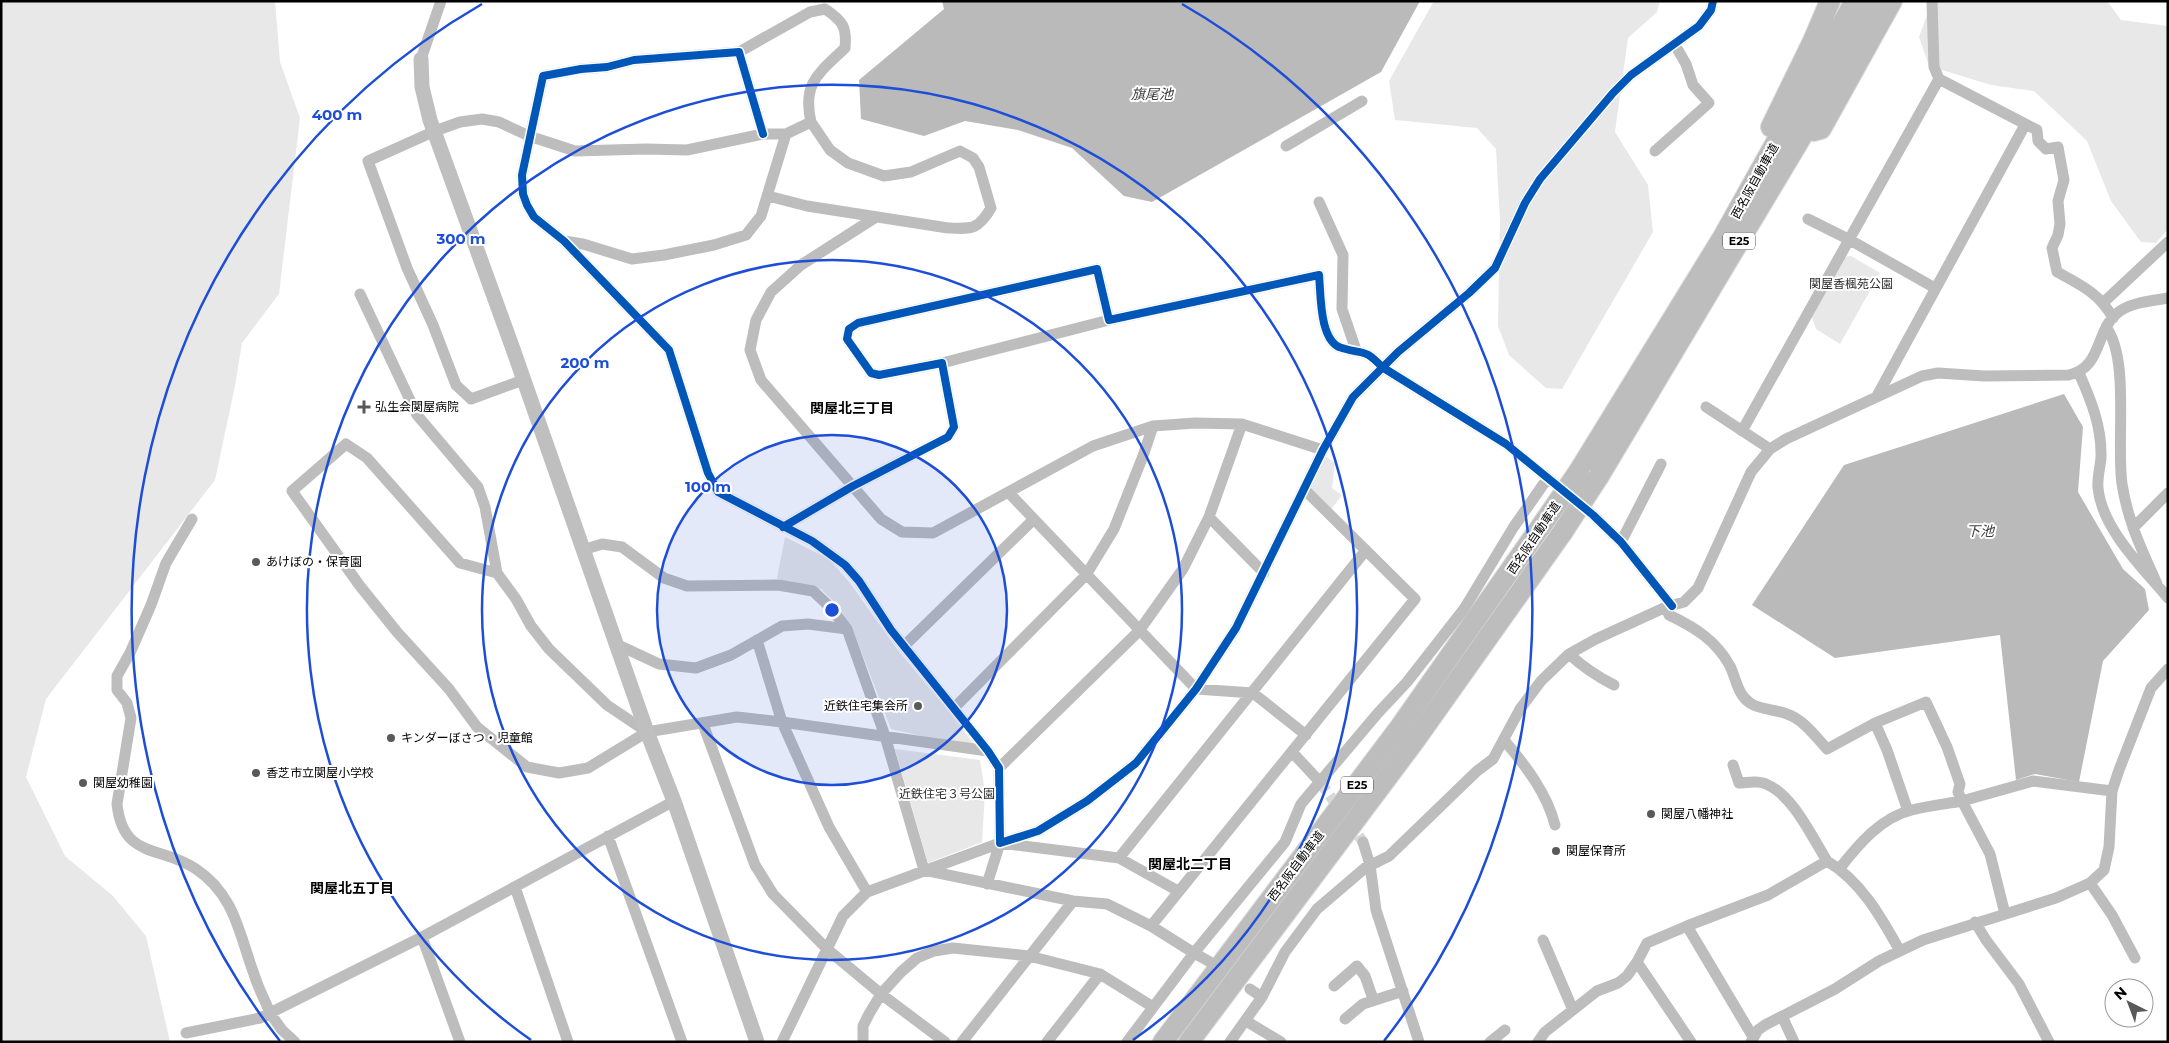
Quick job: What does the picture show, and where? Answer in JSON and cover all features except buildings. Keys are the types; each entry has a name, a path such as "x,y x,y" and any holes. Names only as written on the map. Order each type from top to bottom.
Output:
{"highway":[{"path":"1723,237 1721,224 1813,41 1830,1"},
{"name":"西名阪自動車道","path":"1163,1042 1400,727 1579,471 1723,237 1854,1"},
{"name":"西名阪自動車道","path":"1189,1042 1416,738 1562,533 1599,476 1802,136 1873,1"},
{"path":"1802,136 1821,129 1892,1"}],"street":[{"path":"441,1 421,59 422,87 434,131 524,380 647,732 674,801 757,1042"},
{"path":"782,1042 843,916 867,892 924,870 1038,831 1087,802 1136,763 1196,689 1236,628 1324,450 1353,397 1382,367 1495,268 1525,204 1540,179 1613,93 1632,75 1675,46 1699,26 1711,10 1714,1"},
{"path":"1932,1 1934,68 1939,79 2037,130 2038,141 2046,149 2058,147 2064,180 2058,201 2060,224 2058,235 2052,248 2057,272 2084,287 2104,302 2121,376 2119,408 2122,483 2139,548 2156,584"},
{"path":"768,196 807,206 948,228 970,229 982,222 991,208 979,167 973,158 960,151 911,172 884,176 848,162 830,150 811,122 807,105 810,86 845,48 846,32 838,18 825,10 810,12 739,52 634,60 607,67 581,69 543,76 522,175 523,194 534,217 564,241 669,350 708,473 718,492 812,541 845,564 859,581 886,625 988,750 1000,768 1000,843 987,884"},
{"path":"1655,151 1709,103 1693,85 1686,64 1675,46"},
{"path":"739,52 762,134"},
{"path":"1742,431 1939,79"},
{"path":"1286,146 1362,101"},
{"path":"524,380 471,399 456,385 433,325 407,268 368,161 434,131 460,122 482,119 499,122 529,136 575,151 687,150 762,134 786,134 811,122"},
{"path":"1877,396 2025,125"},
{"path":"564,241 583,244 632,259 714,245 746,236 761,216 786,134"},
{"path":"1319,202 1343,255 1342,309 1356,350"},
{"path":"876,217 801,265 772,292 756,320 750,350 761,380 881,519 902,532 933,533 1093,446 1153,426 1195,423 1242,424 1324,450"},
{"path":"1808,219 1850,240 1935,288"},
{"path":"2104,302 2168,242"},
{"path":"1109,320 1097,268 858,323 848,329 848,340 871,373 879,375 942,362 1109,320 1319,275 1325,328 1330,339 1341,348 1370,354 1382,367 1506,444 1593,516 1621,542 1669,607 1669,615 1700,631 1718,648 1731,667 1736,684 1749,703 1767,710 1787,714 1796,719 1827,749 1875,723 1926,702 1948,747 1960,784 1958,792 1990,854 2005,914"},
{"path":"360,294 417,416 478,487 484,506 497,573 516,599 531,626 549,649 608,705 647,732"},
{"path":"1230,1042 1262,997 1285,952 1317,910 1365,868 1389,856 1477,771 1493,759 1520,709 1541,681 1569,654 1596,639 1684,602 1698,588 1751,472 1770,449 1786,439 1905,382 1938,373 1984,376 2069,375 2079,373 2092,360 2109,323 2120,311 2132,305 2168,298"},
{"path":"783,527 853,486 948,437 954,427 942,362"},
{"path":"2079,373 2088,393 2100,430 2101,457 2098,488 2106,513 2120,541 2168,598"},
{"path":"1706,406 1770,449"},
{"path":"1000,768 1139,631 1183,569 1209,517 1242,424"},
{"path":"954,708 1086,575 1114,529 1140,465 1153,426"},
{"path":"497,573 460,563 367,458 346,444 292,491 360,586 397,632 449,689 477,727 527,767 559,773 588,768 628,746 647,732 737,718 782,722 988,750"},
{"path":"1621,542 1661,464"},
{"path":"1127,1042 1194,952 1285,842 1301,804 1407,682 1464,609 1547,479"},
{"path":"1151,926 1415,599 1305,490"},
{"path":"1009,493 1196,689 1253,693 1306,735"},
{"path":"2133,528 2168,493"},
{"path":"1209,517 1264,573"},
{"path":"192,519 166,563 148,613 130,653 117,676 117,690 127,704 131,718 117,804 119,816 123,829 134,842 196,869 227,901 238,921 254,975 270,1013 282,1030 295,1042"},
{"path":"904,646 1034,519"},
{"path":"582,550 602,544 622,547 664,578 687,586 778,585 813,591 832,609 847,629 885,736 924,870"},
{"path":"1119,858 1366,550"},
{"path":"616,644 659,664 696,668 731,655 782,626 808,624 847,629"},
{"path":"757,640 782,722 829,827 867,892"},
{"path":"1569,654 1585,665 1594,675 1614,685"},
{"path":"1686,926 1752,1039 1758,1030 1782,1016 1835,989 1879,961 1923,940 1975,922 2056,898 2090,883 2104,870 2109,847 2112,791 2151,688 2168,669"},
{"path":"1875,723 1888,750 1908,811"},
{"path":"703,724 755,865 773,894 827,949 881,994 945,1042"},
{"path":"1504,740 1530,771 1555,825"},
{"path":"1292,752 1320,782"},
{"path":"1733,766 1739,783 1765,783 1782,796 1798,815 1827,860 1840,868 1867,897 1900,951"},
{"path":"1840,868 1876,829 1908,811 1962,801 2033,782 2112,791"},
{"path":"186,1033 260,1018 422,936 674,801"},
{"path":"608,836 682,1042"},
{"path":"1363,842 1370,865 1376,910 1419,1042"},
{"path":"1000,843 1119,858 1178,891"},
{"path":"1538,1042 1545,1032 1598,991 1618,983 1627,976 1647,943 1768,895 1827,860"},
{"path":"924,870 1074,901 1106,904 1151,926 1210,962"},
{"path":"2090,883 2112,916 2136,958"},
{"path":"515,886 568,1042"},
{"path":"962,1042 1074,901"},
{"path":"1975,922 2019,984 2048,1042"},
{"path":"422,936 460,1042"},
{"path":"1543,940 1573,1010"},
{"path":"863,1042 863,1026 881,994 901,972 917,958 934,951 953,948 1029,956 1100,974 1153,1007"},
{"path":"1637,962 1692,1042"},
{"path":"1334,986 1357,966 1365,976 1374,999"},
{"path":"1047,1042 1100,974"},
{"path":"1250,989 1262,997"},
{"path":"1345,1019 1363,1004 1403,991"},
{"path":"1782,1016 1794,1042"},
{"path":"1246,1022 1281,1042"},
{"path":"1490,1042 1504,1030"}],"green space":[{"path":"1,1 275,1 280,62 300,118 279,294 242,343 215,480 46,699 26,777 65,856 113,896 146,936 170,1042 1,1042"},
{"path":"1434,1 1660,1 1657,12 1628,38 1615,132 1648,185 1653,232 1562,389 1546,388 1509,355 1498,326 1500,220 1496,149 1477,128 1395,120 1389,81"},
{"path":"1932,1 2107,1 2121,20 2168,26 2168,229 2156,243 2141,242 2111,201 2087,141 2034,91 1991,85 1929,66 1919,37"},
{"name":"関屋香楓苑公園","path":"1851,256 1880,273 1840,344 1816,329 1811,315 1843,257"},
{"path":"1324,455 1335,463 1332,488 1342,495 1330,511 1309,490"},
{"path":"785,537 829,559 850,583 897,649 978,749 891,729 853,630 839,607 821,589 798,588 777,578"},
{"name":"近鉄住宅３号公園","path":"895,749 980,760 985,792 982,842 928,863"}],"water":[{"name":"旗尾池","path":"942,1 1420,1 1381,72 1152,202 1124,196 1072,148 1018,130 965,121 924,136 861,119 859,80 944,9"},
{"name":"下池","path":"2064,394 2083,427 2078,492 2123,569 2145,589 2149,610 2103,661 2079,782 2035,774 2016,780 2000,635 1835,658 1752,605 1844,465"}],"tunnel":[{"path":"1320,782 1363,842"}],"cycle path":[{"path":"763,134 739,52 634,60 607,67 581,69 543,76 522,175 523,194 534,217 564,241 669,350 708,473 718,492 812,541 845,565 859,581 891,630 988,751 999,768 1000,843 1038,831 1087,801 1136,763 1196,689 1236,628 1323,450 1353,397 1398,352 1469,293 1495,268 1525,203 1540,179 1613,93 1631,75 1699,26 1711,10 1713,1"},
{"path":"783,527 853,486 948,437 954,427 942,363 879,375 871,373 847,339 849,329 858,323 1097,269 1109,320 1319,275 1325,327 1334,344 1342,348 1367,354 1382,367 1506,444 1593,515 1621,542 1672,606"}],"place":[{"name":"弘生会関屋病院","path":"364,407"},
{"name":"あけぼの・保育園","path":"256,562"},
{"name":"近鉄住宅集会所","path":"918,706"},
{"name":"キンダーぼさつ・児童館","path":"391,738"},
{"name":"香芝市立関屋小学校","path":"256,773"},
{"name":"関屋幼稚園","path":"83,783"},
{"name":"関屋八幡神社","path":"1651,814"},
{"name":"関屋保育所","path":"1556,851"}],"district":[{"name":"関屋北三丁目","path":"852,408"},
{"name":"関屋北二丁目","path":"1190,864"},
{"name":"関屋北五丁目","path":"352,888"}]}
